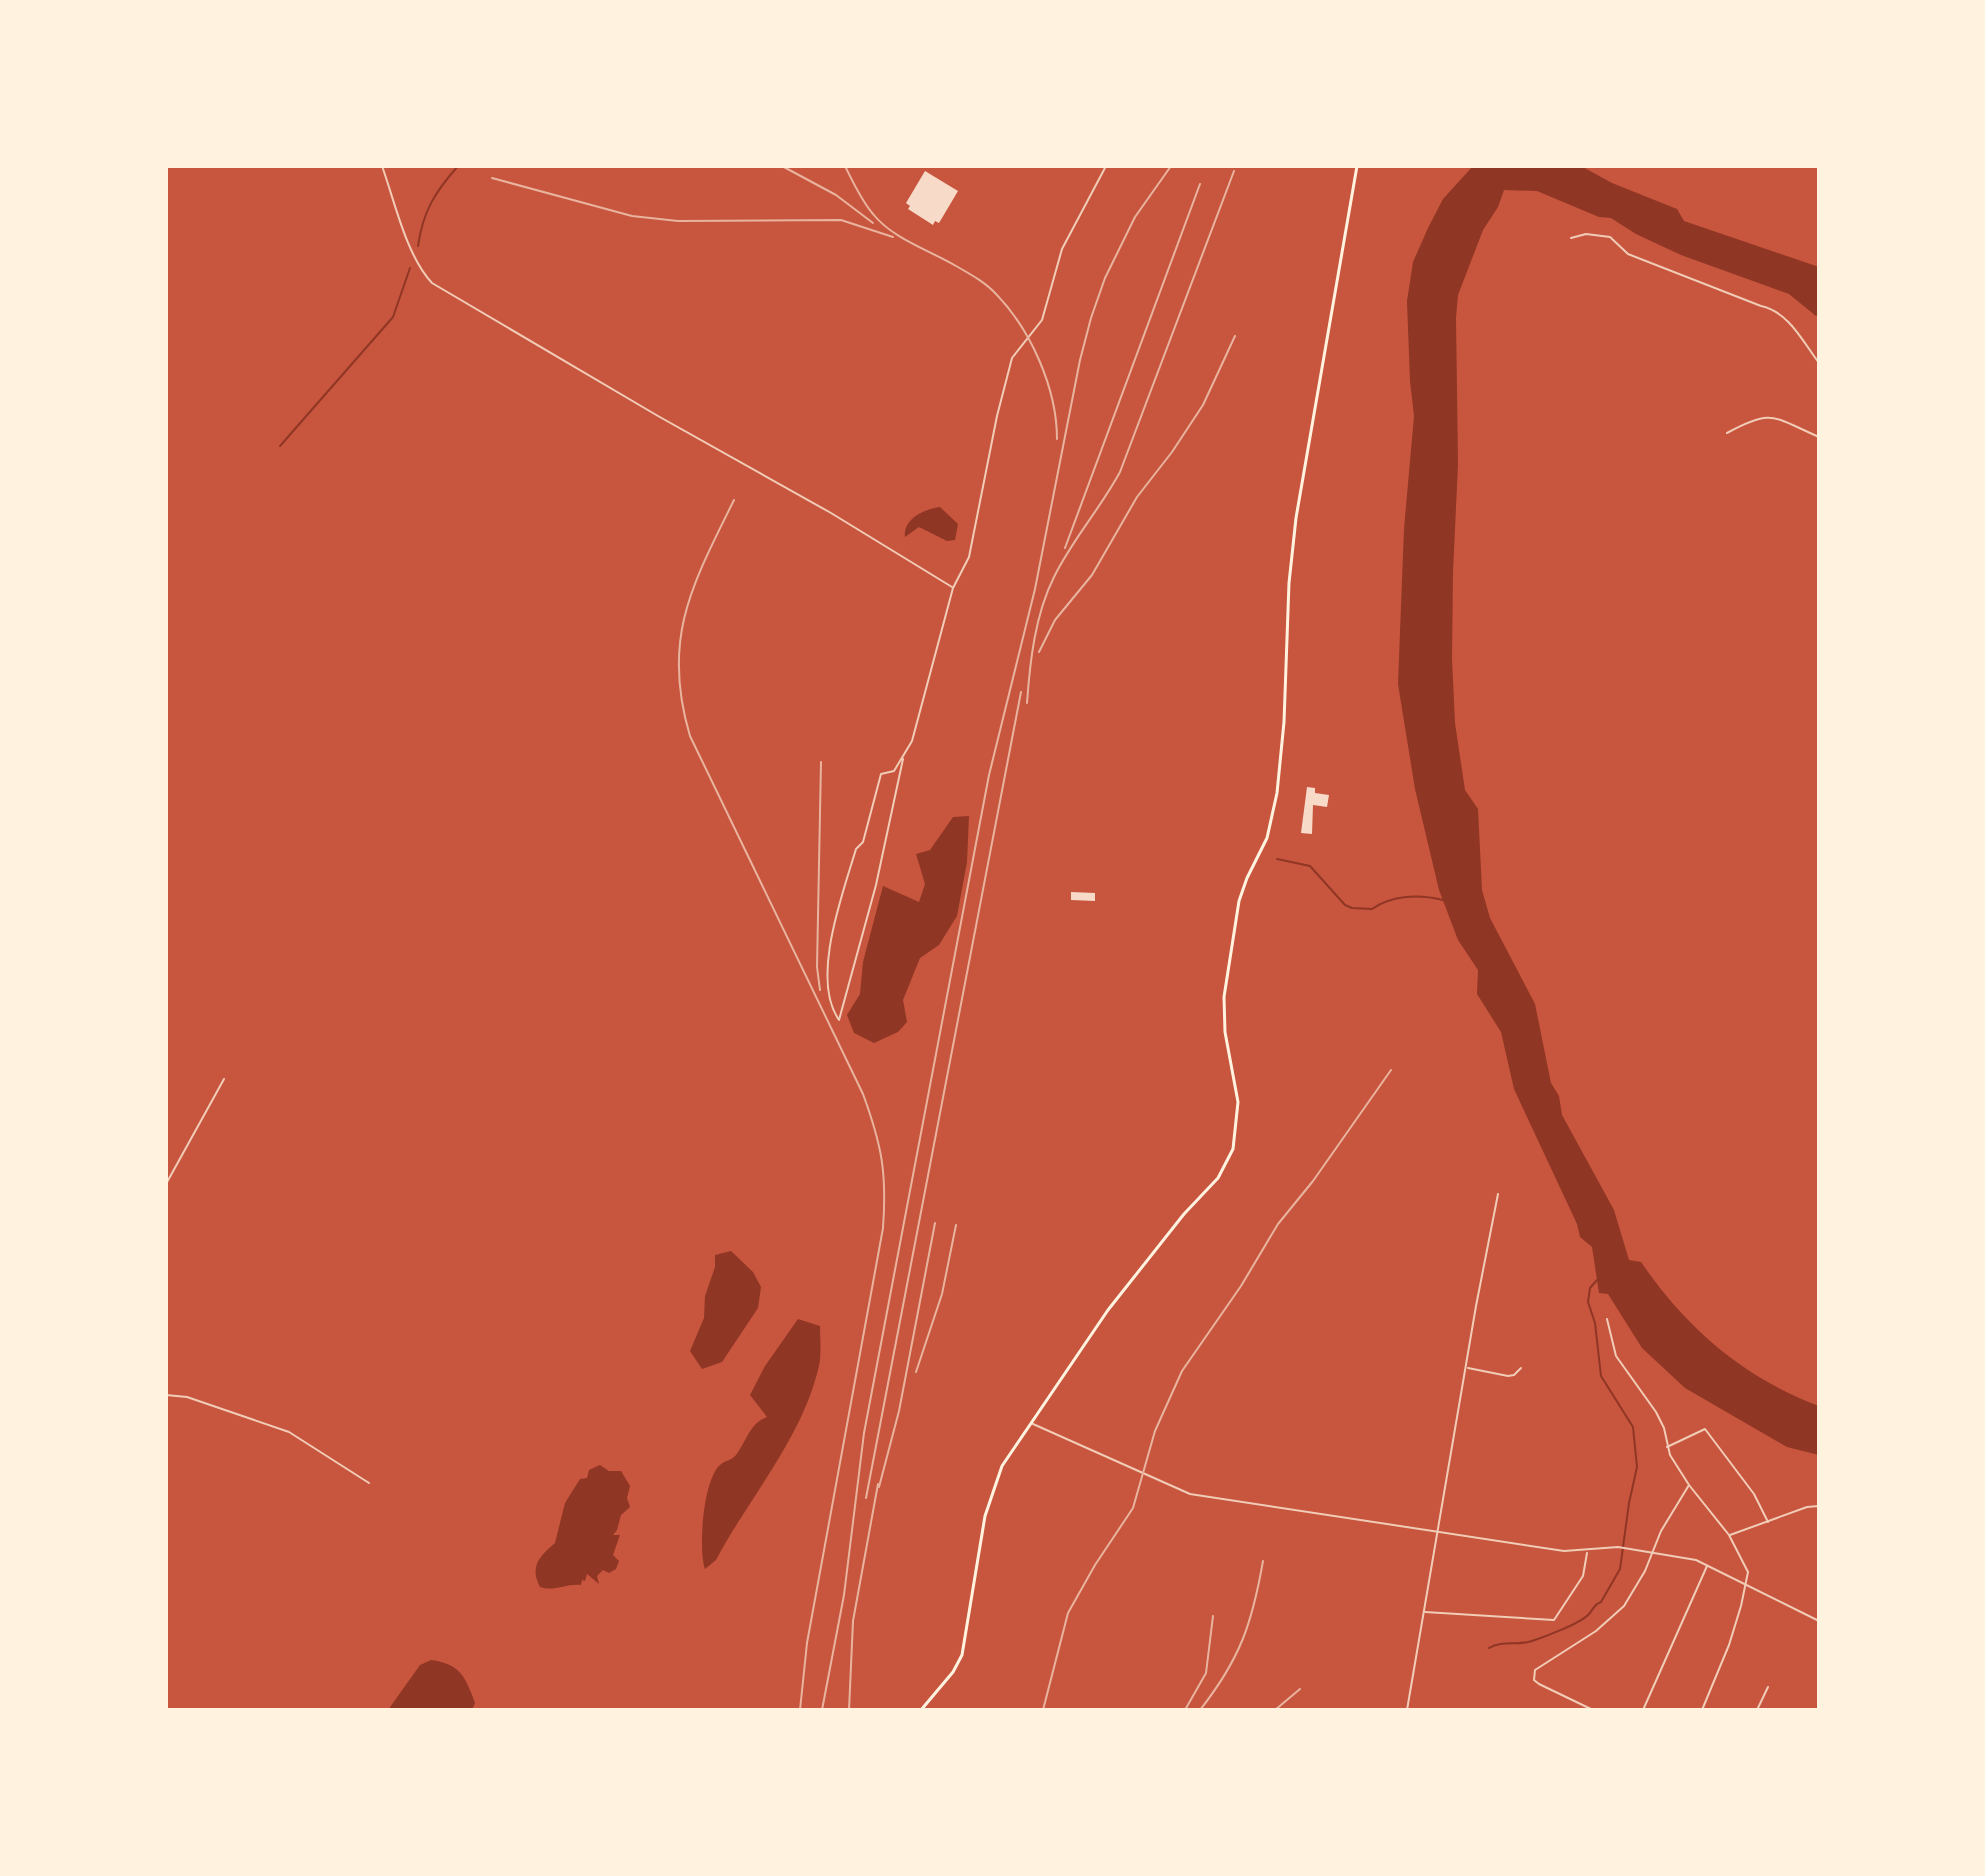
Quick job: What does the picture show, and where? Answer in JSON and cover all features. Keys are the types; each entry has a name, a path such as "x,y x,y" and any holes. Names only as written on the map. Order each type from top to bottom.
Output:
{"main road":[{"path":"921,1710 961,1658 982,1529 990,1496 1006,1460 1113,1303 1184,1214 1223,1171 1235,1141 1238,1102 1225,1032 1224,997 1239,901 1267,838 1277,793 1285,708 1289,583 1296,518 1357,166"}],"street":[{"path":"382,166 411,248 432,283 831,513 953,588"},
{"path":"903,759 876,885 839,1020 831,1009 827,952 856,849 863,842 881,774 894,771 912,741 953,588 969,557 997,416 1012,358 1042,320 1062,249 1106,166"},
{"path":"1571,238 1586,234 1610,237 1628,254 1773,309 1801,335 1819,363"},
{"path":"1727,433 1764,416 1819,437"},
{"path":"166,1184 224,1079"},
{"path":"1407,1710 1498,1194"},
{"path":"1607,1319 1613,1347 1656,1412 1664,1428 1667,1447 1689,1485 1729,1535 1747,1569 1746,1584 1729,1645 1702,1710"},
{"path":"1467,1368 1508,1376 1521,1368"},
{"path":"166,1395 187,1397 289,1432 369,1483"},
{"path":"1032,1423 1055,1436 1190,1494 1556,1550 1587,1551 1618,1547 1686,1557 1819,1621"},
{"path":"1667,1447 1705,1429 1754,1494 1768,1522"},
{"path":"1593,1710 1545,1688 1534,1680 1533,1673 1537,1667 1596,1631 1624,1606 1661,1531 1689,1485"},
{"path":"1729,1535 1807,1507 1819,1506"},
{"path":"1424,1612 1554,1620 1583,1576 1587,1551"},
{"path":"1643,1710 1691,1609 1708,1565"},
{"path":"1757,1710 1768,1687"}],"shaded area":[{"path":"1473,166 1581,166 1612,183 1677,209 1684,221 1819,267 1819,313 1816,316 1789,294 1681,255 1636,234 1611,218 1599,217 1537,191 1504,190 1498,207 1483,230 1458,295 1458,464 1452,659 1455,723 1465,790 1478,809 1482,890 1490,918 1535,1004 1551,1083 1559,1096 1562,1115 1614,1210 1629,1260 1641,1262 1697,1329 1742,1366 1819,1406 1819,1455 1787,1447 1685,1388 1642,1348 1608,1294 1599,1293 1592,1247 1580,1237 1577,1224 1514,1089 1501,1032 1477,994 1478,970 1458,940 1439,890 1415,789 1398,684 1404,529 1414,416 1407,301 1413,262 1428,228 1443,199"},
{"path":"940,507 958,524 955,540 947,541 919,527 905,537 911,520"},
{"path":"969,816 967,862 957,916 939,945 920,958 903,1000 907,1022 898,1032 874,1043 854,1033 847,1015 860,994 863,962 883,886 919,902 925,884 916,854 930,850 953,817"},
{"path":"731,1251 753,1272 761,1287 758,1308 722,1362 702,1369 690,1351 704,1318 705,1296 715,1267 715,1255"},
{"path":"798,1319 820,1326 819,1365 810,1396 773,1468 716,1560 705,1569 702,1532 706,1499 714,1473 736,1455 752,1428 767,1417 750,1395 765,1366"},
{"path":"600,1465 609,1471 621,1471 630,1486 627,1498 630,1507 621,1515 613,1535 620,1535 613,1555 619,1561 616,1569 609,1573 603,1570 597,1576 599,1584 587,1574 581,1585 551,1589 540,1587 536,1567 555,1543 565,1503 580,1479 587,1478 589,1470"},
{"path":"431,1660 449,1665 460,1673 475,1703 472,1710 388,1710 420,1665"}],"building":[{"path":"925,171 958,191 939,223 935,221 933,225 908,209 910,206 906,203"},
{"path":"1307,787 1315,788 1315,793 1329,795 1327,807 1313,805 1312,834 1301,833"},
{"path":"1071,892 1095,893 1095,901 1071,900"}],"waterway":[{"path":"418,246 431,203 458,166"},
{"path":"280,446 393,317 410,268"},
{"path":"1277,859 1310,866 1345,905 1352,908 1372,909 1406,897 1443,900"},
{"path":"1489,1648 1532,1641 1584,1619 1601,1602 1620,1569 1637,1467 1633,1427 1601,1376 1595,1323 1588,1302 1590,1288 1597,1280"}],"railway":[{"path":"782,166 836,195 873,223"},
{"path":"845,166 865,203 881,223 977,278 1009,309 1040,361 1052,400 1057,439"},
{"path":"822,1710 844,1595 864,1433 989,775 1035,589 1080,360 1105,278 1135,217 1171,166"},
{"path":"1027,703 1034,638 1042,607 1069,550 1120,472 1234,171"},
{"path":"492,178 632,216 678,221 841,220 893,237"},
{"path":"1065,548 1200,184"},
{"path":"1039,652 1055,620 1092,575 1137,497 1203,405 1235,336"},
{"path":"734,500 705,559 685,614 680,641 682,701 690,736 863,1094 879,1145 884,1191 883,1228 807,1643 800,1710"},
{"path":"866,1498 1021,692"},
{"path":"820,990 817,967 821,762"},
{"path":"1043,1710 1068,1613 1133,1508 1155,1431 1182,1371 1241,1286 1278,1224 1313,1181 1391,1070"},
{"path":"879,1487 899,1411 935,1223"},
{"path":"916,1372 942,1294 956,1225"},
{"path":"849,1710 853,1621 878,1484"},
{"path":"1200,1710 1235,1657 1249,1622 1263,1561"},
{"path":"1185,1710 1206,1673 1213,1616"},
{"path":"1275,1710 1300,1689"}]}
